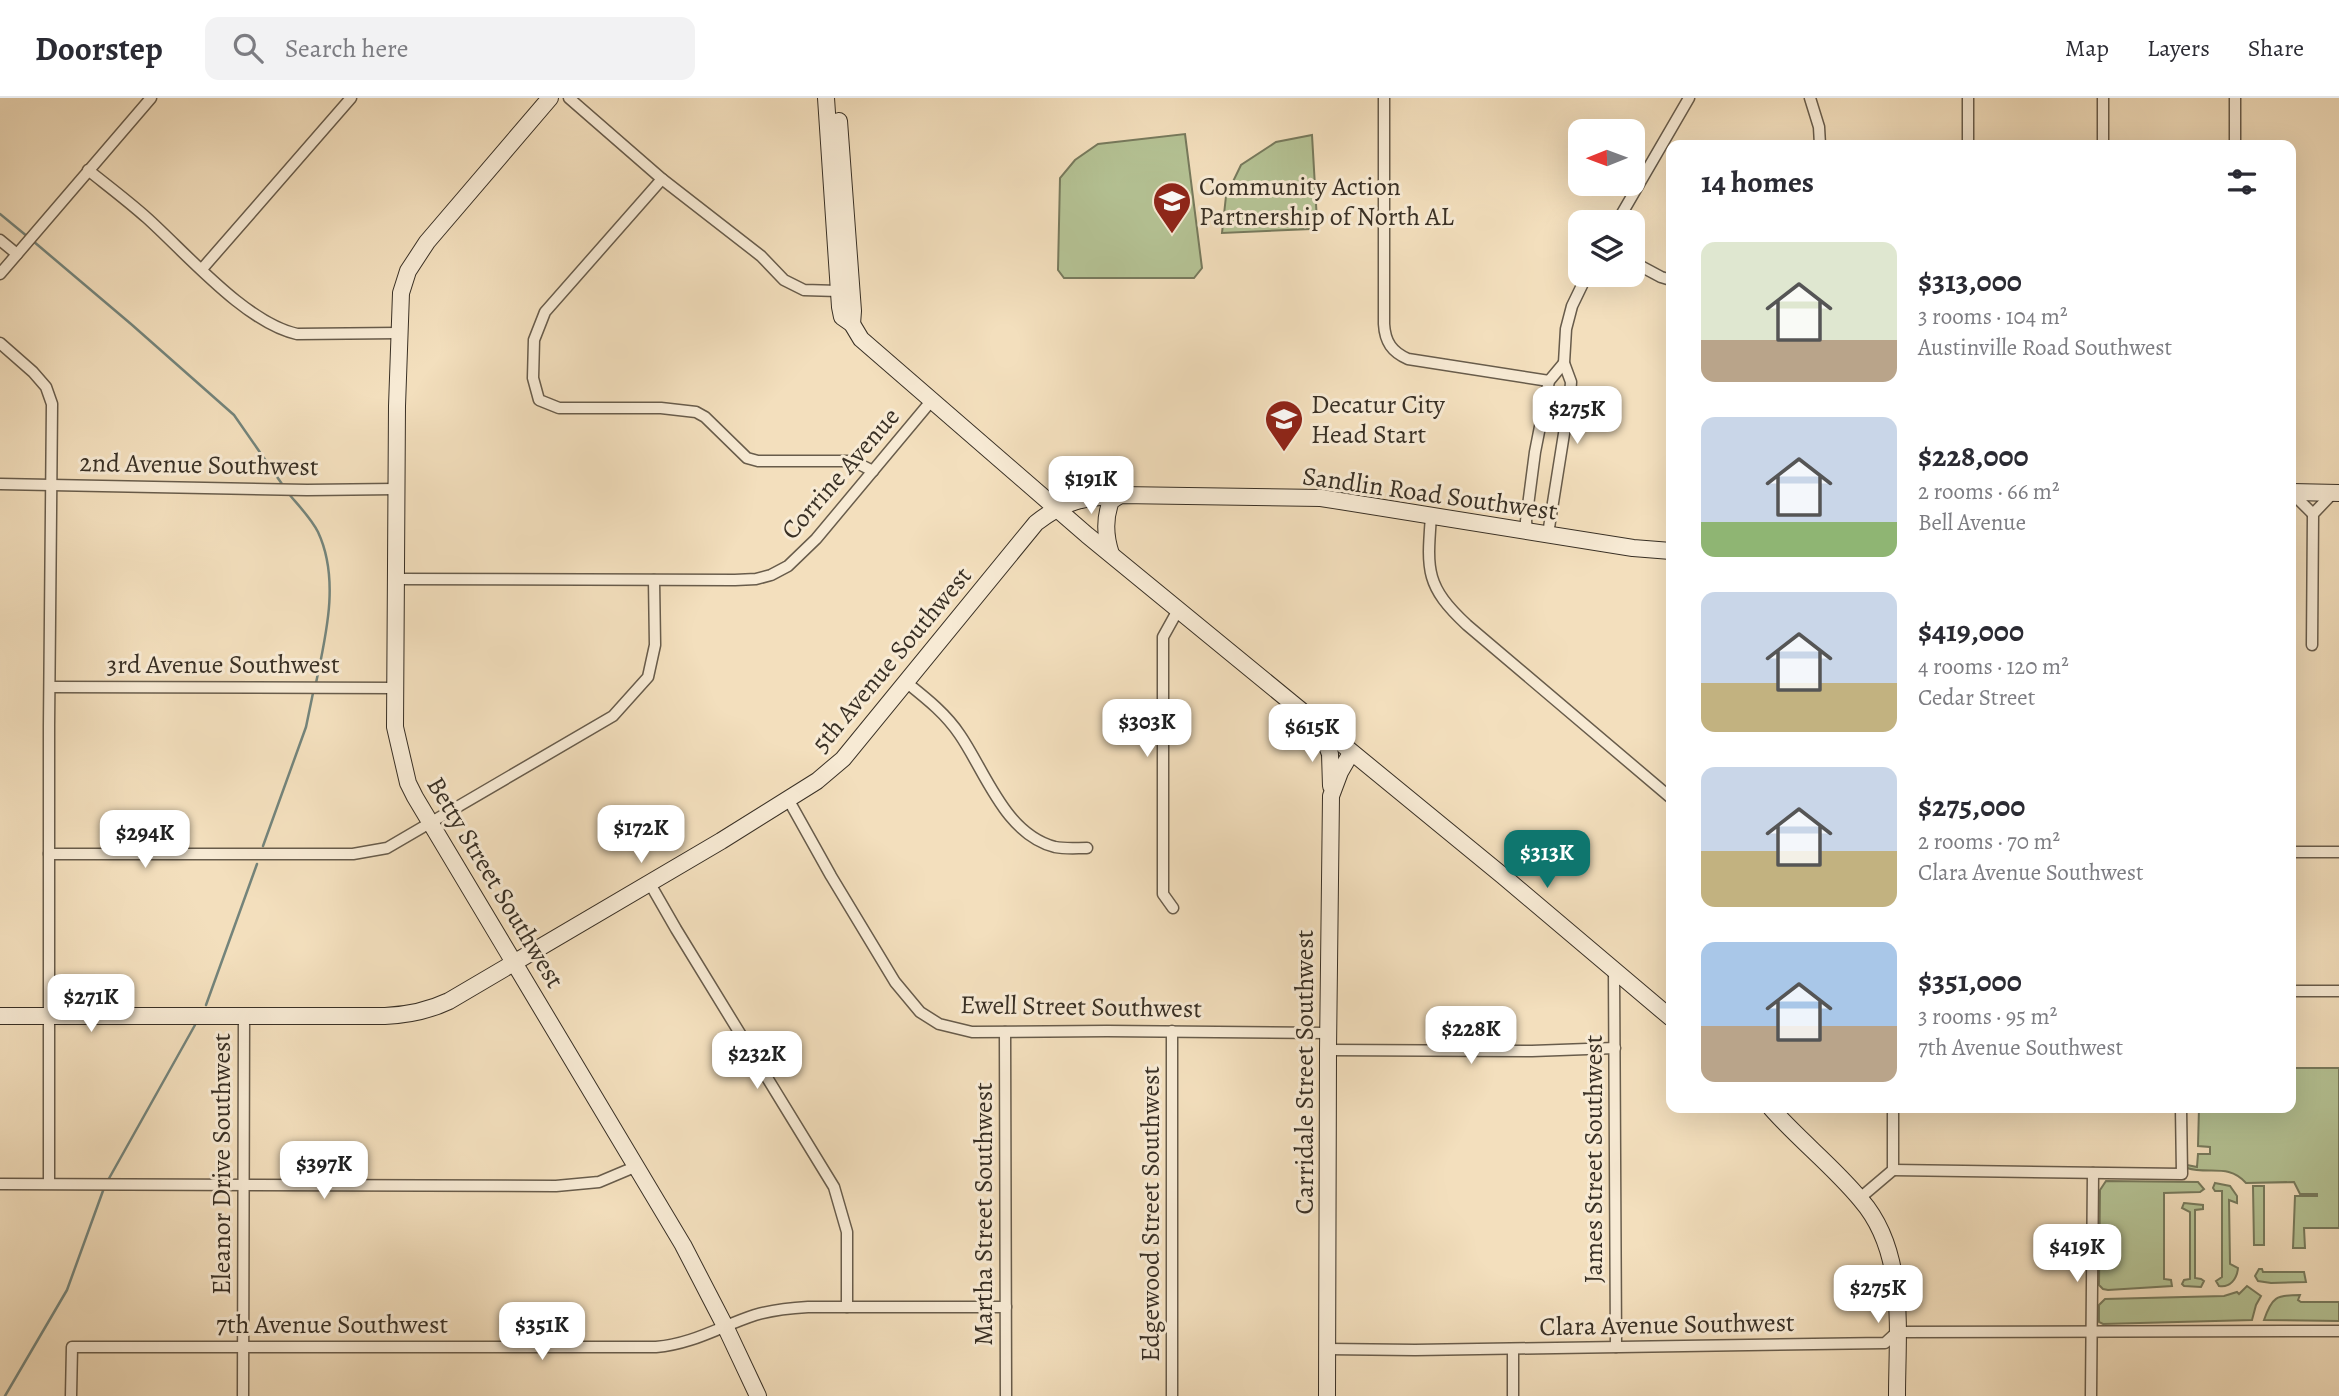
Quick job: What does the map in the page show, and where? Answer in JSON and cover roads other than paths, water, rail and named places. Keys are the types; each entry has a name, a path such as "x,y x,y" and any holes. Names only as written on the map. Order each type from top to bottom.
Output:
{"street":[{"path":"0,274 151,98"},
{"path":"202,269 351,98"},
{"name":"Betty Street Southwest","path":"550,98 426,242 408,271 401,293 398,333 395,727 408,783 430,824 689,1256 758,1396"},
{"path":"569,98 662,179 761,256 784,281 804,290 838,291"},
{"path":"826,98 842,317 852,324 867,345 1111,554 1666,1014"},
{"path":"837,98 852,324"},
{"path":"1384,98 1384,335 1389,346 1408,359 1548,387 1570,396"},
{"path":"1624,210 1689,98"},
{"path":"1810,98 1819,127 1820,140"},
{"path":"1968,98 1968,140"},
{"path":"2103,98 2103,140"},
{"path":"2235,98 2235,140"},
{"path":"88,170 147,218 256,316 297,334 398,333"},
{"path":"662,179 544,312 534,340 533,378 539,400 559,408 661,408 696,412 705,417 747,458 758,461 853,461 873,471"},
{"path":"0,240 17,254"},
{"path":"1645,268 1666,278"},
{"path":"1548,534 1570,396 1570,382 1564,363 1566,329 1572,306 1581,287"},
{"path":"0,343 46,387 52,404 49,1183"},
{"path":"1527,531 1535,452 1548,387 1564,363"},
{"name":"Corrine Avenue","path":"396,579 756,579 771,575 788,566 816,539 932,400"},
{"name":"2nd Avenue Southwest","path":"0,484 397,489"},
{"path":"2296,492 2336,493"},
{"path":"2313,514 2336,493"},
{"path":"1111,554 1106,535 1107,515 1111,501 1120,495"},
{"name":"Sandlin Road Southwest","path":"1056,507 1092,497 1120,495 1321,498 1633,548 1666,551"},
{"path":"2296,497 2313,514 2312,645"},
{"name":"5th Avenue Southwest","path":"0,1016 407,1015 429,1010 449,1001 788,799 843,759 1036,523 1056,507"},
{"path":"1431,516 1430,569 1437,592 1443,601 1533,682 1666,788"},
{"path":"49,854 270,855 373,852 387,848 613,716 648,677 655,645 654,580"},
{"path":"1173,908 1163,894 1163,637 1178,610"},
{"path":"907,683 946,716 1001,802 1022,829 1052,846 1087,848"},
{"name":"3rd Avenue Southwest","path":"50,687 396,688"},
{"path":"1320,727 1330,754 1331,796"},
{"name":"Carridale Street Southwest","path":"1327,1396 1331,796 1351,752"},
{"path":"1331,796 1348,773 1370,767"},
{"name":"Ewell Street Southwest","path":"788,799 895,982 920,1012 939,1024 960,1030 1172,1031 1532,1051 1615,1048"},
{"path":"2296,852 2339,852"},
{"path":"649,882 834,1187 847,1232 847,1307"},
{"name":"James Street Southwest","path":"1614,970 1616,1347"},
{"path":"2296,991 2339,991"},
{"name":"Eleanor Drive Southwest","path":"243,1396 244,1016"},
{"name":"Edgewood Street Southwest","path":"1172,1031 1172,1396"},
{"name":"Martha Street Southwest","path":"1006,1032 1006,1396"},
{"path":"1776,1113 1860,1198 1880,1228 1888,1249 1895,1285 1897,1396"},
{"path":"1892,1113 1893,1170"},
{"path":"1860,1198 1893,1170 2182,1174 2181,1113"},
{"path":"0,1184 556,1186 599,1182 637,1166"},
{"path":"2091,1396 2093,1173"},
{"name":"7th Avenue Southwest","path":"71,1396 72,1347 656,1347 681,1344 753,1316 784,1309 1006,1307"},
{"name":"Clara Avenue Southwest","path":"1327,1349 1885,1343 1897,1332 2339,1331"},
{"path":"1513,1349 1513,1396"}],"waterway":[{"path":"0,214 28,237"},
{"path":"33,241 234,415 282,484"},
{"path":"288,493 318,532 328,569 329,607 316,683"},
{"path":"263,846 306,727 313,693"},
{"path":"206,1005 257,864"},
{"path":"107,1182 195,1025"},
{"path":"5,1396 67,1290 104,1188"}],"place":[{"name":"Community Action Partnership of North AL","path":"1172,235"},
{"name":"Decatur City Head Start","path":"1284,453"}]}
